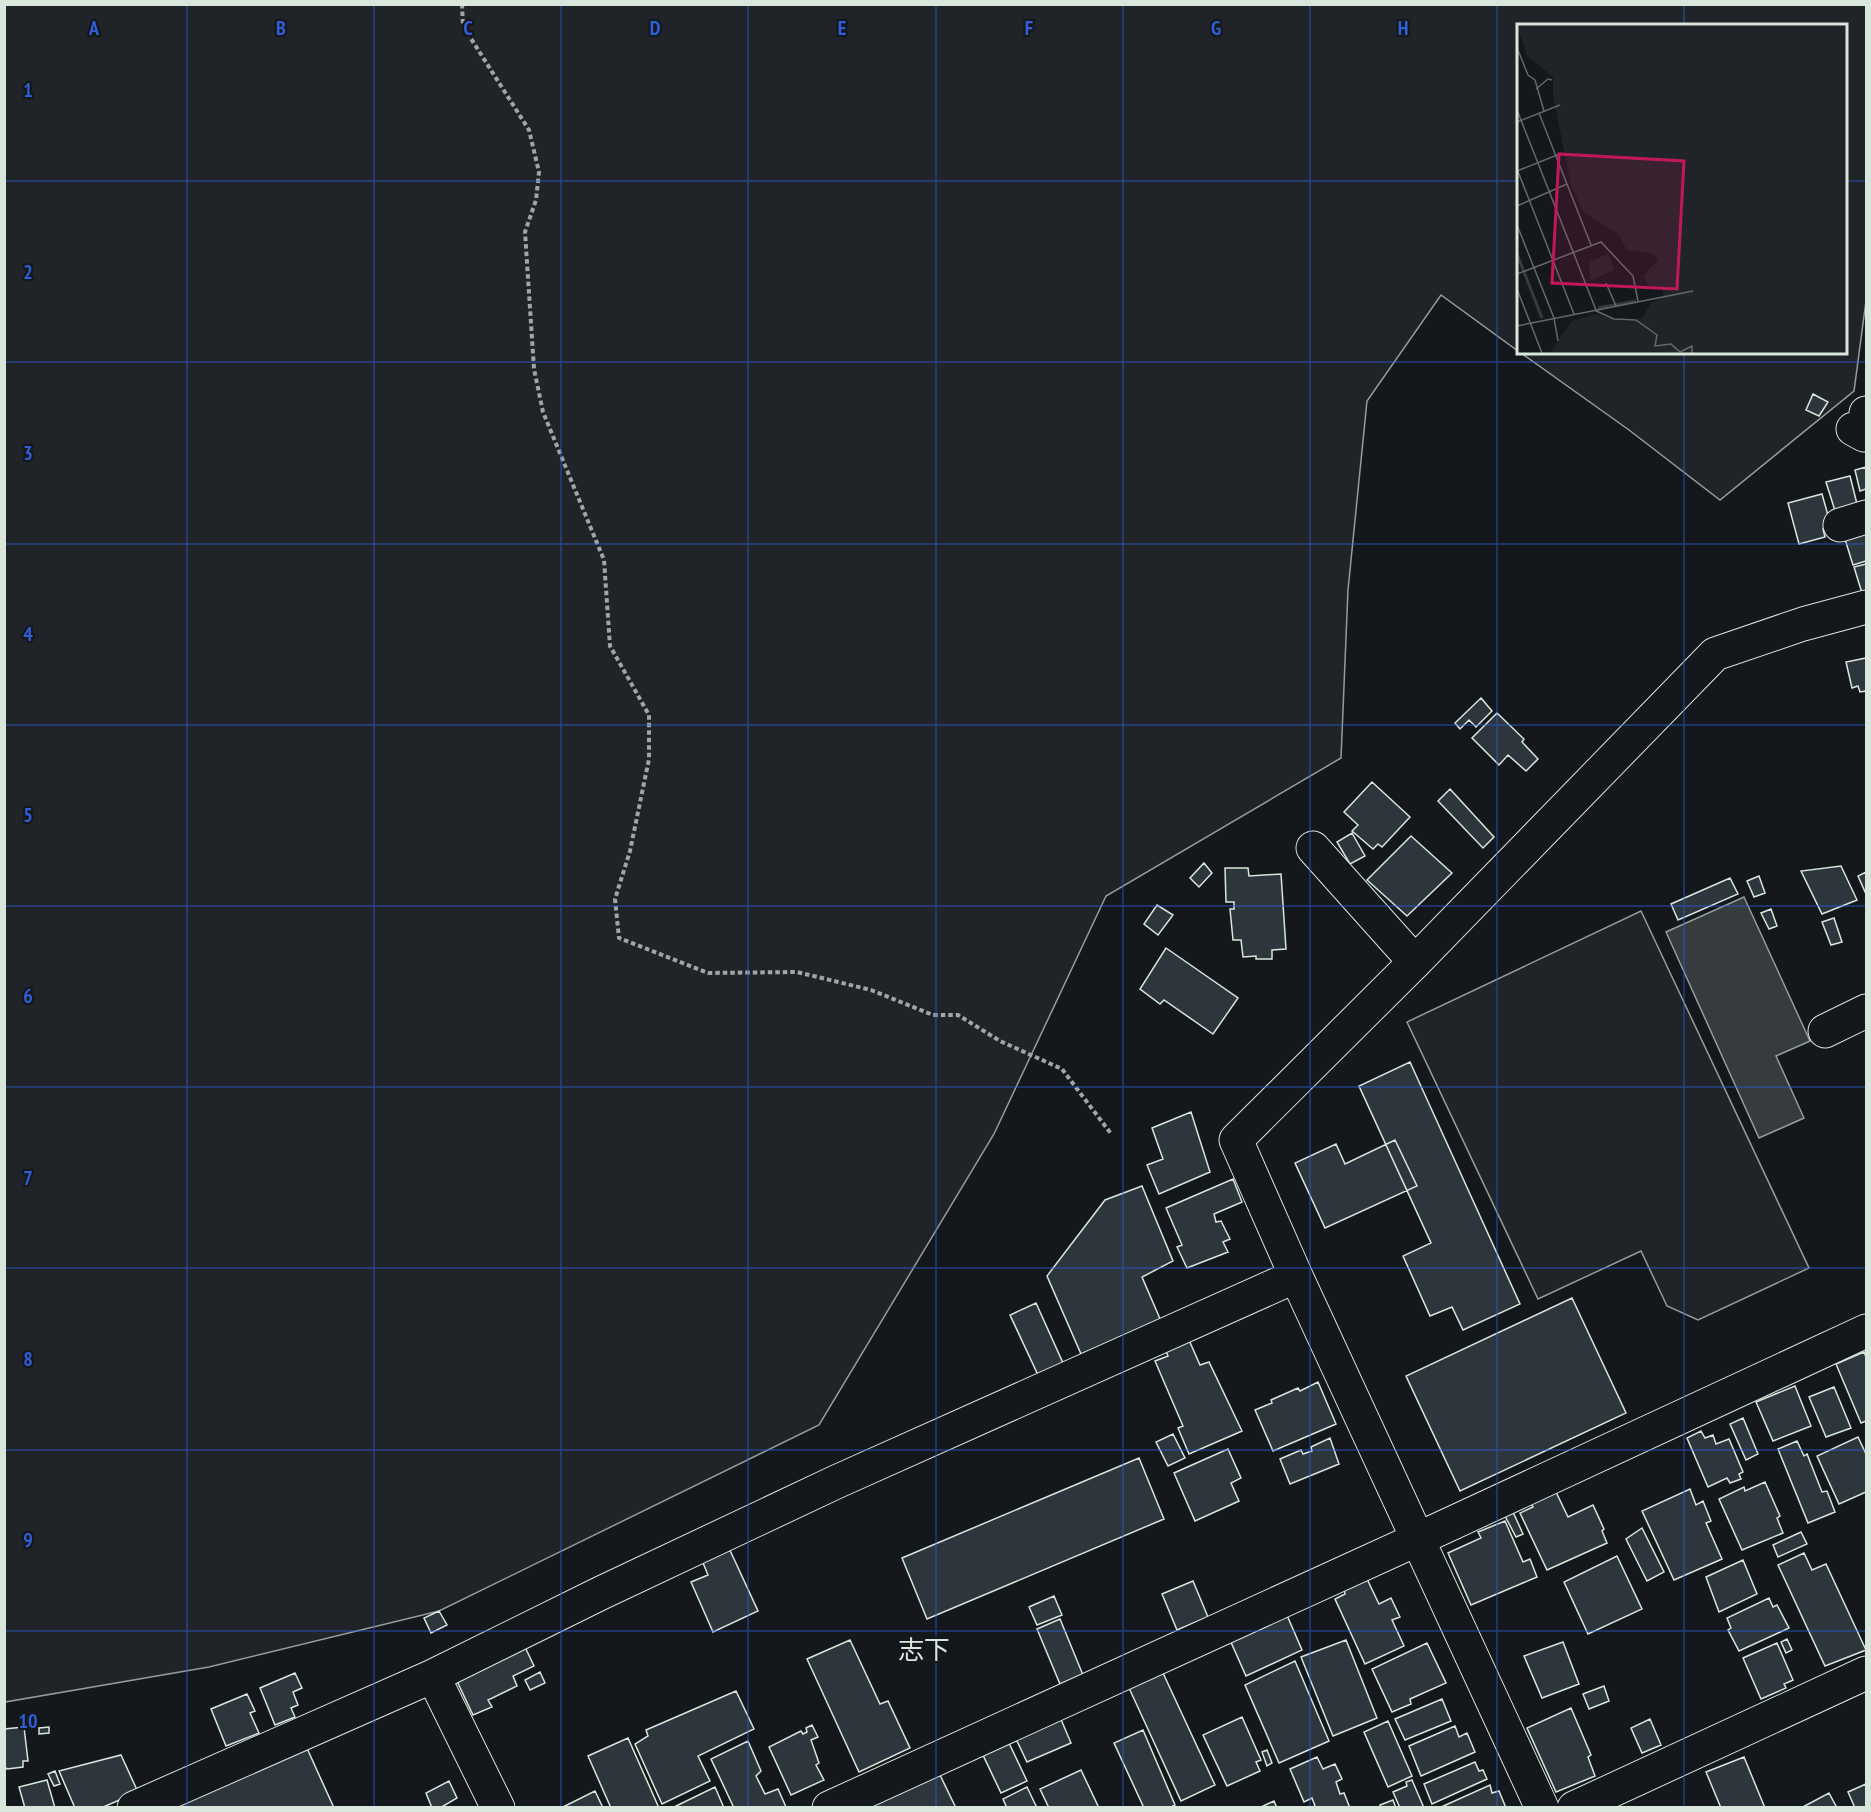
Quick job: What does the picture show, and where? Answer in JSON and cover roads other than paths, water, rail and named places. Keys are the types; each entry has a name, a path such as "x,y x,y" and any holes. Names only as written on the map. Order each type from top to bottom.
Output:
{"street":[{"path":"1542,1808 1296,1276 1236,1140 1415,962 1715,654 1803,624 1866,607"},
{"path":"1313,849 1415,962"},
{"path":"1825,1030 1866,1011"},
{"path":"134,1808 433,1676 601,1593 836,1482 1296,1276"},
{"path":"833,1807 1866,1331"},
{"path":"1574,1808 1866,1673"},
{"path":"433,1676 498,1808"}],"district":[{"name":"志下","path":"924,1649"}]}
